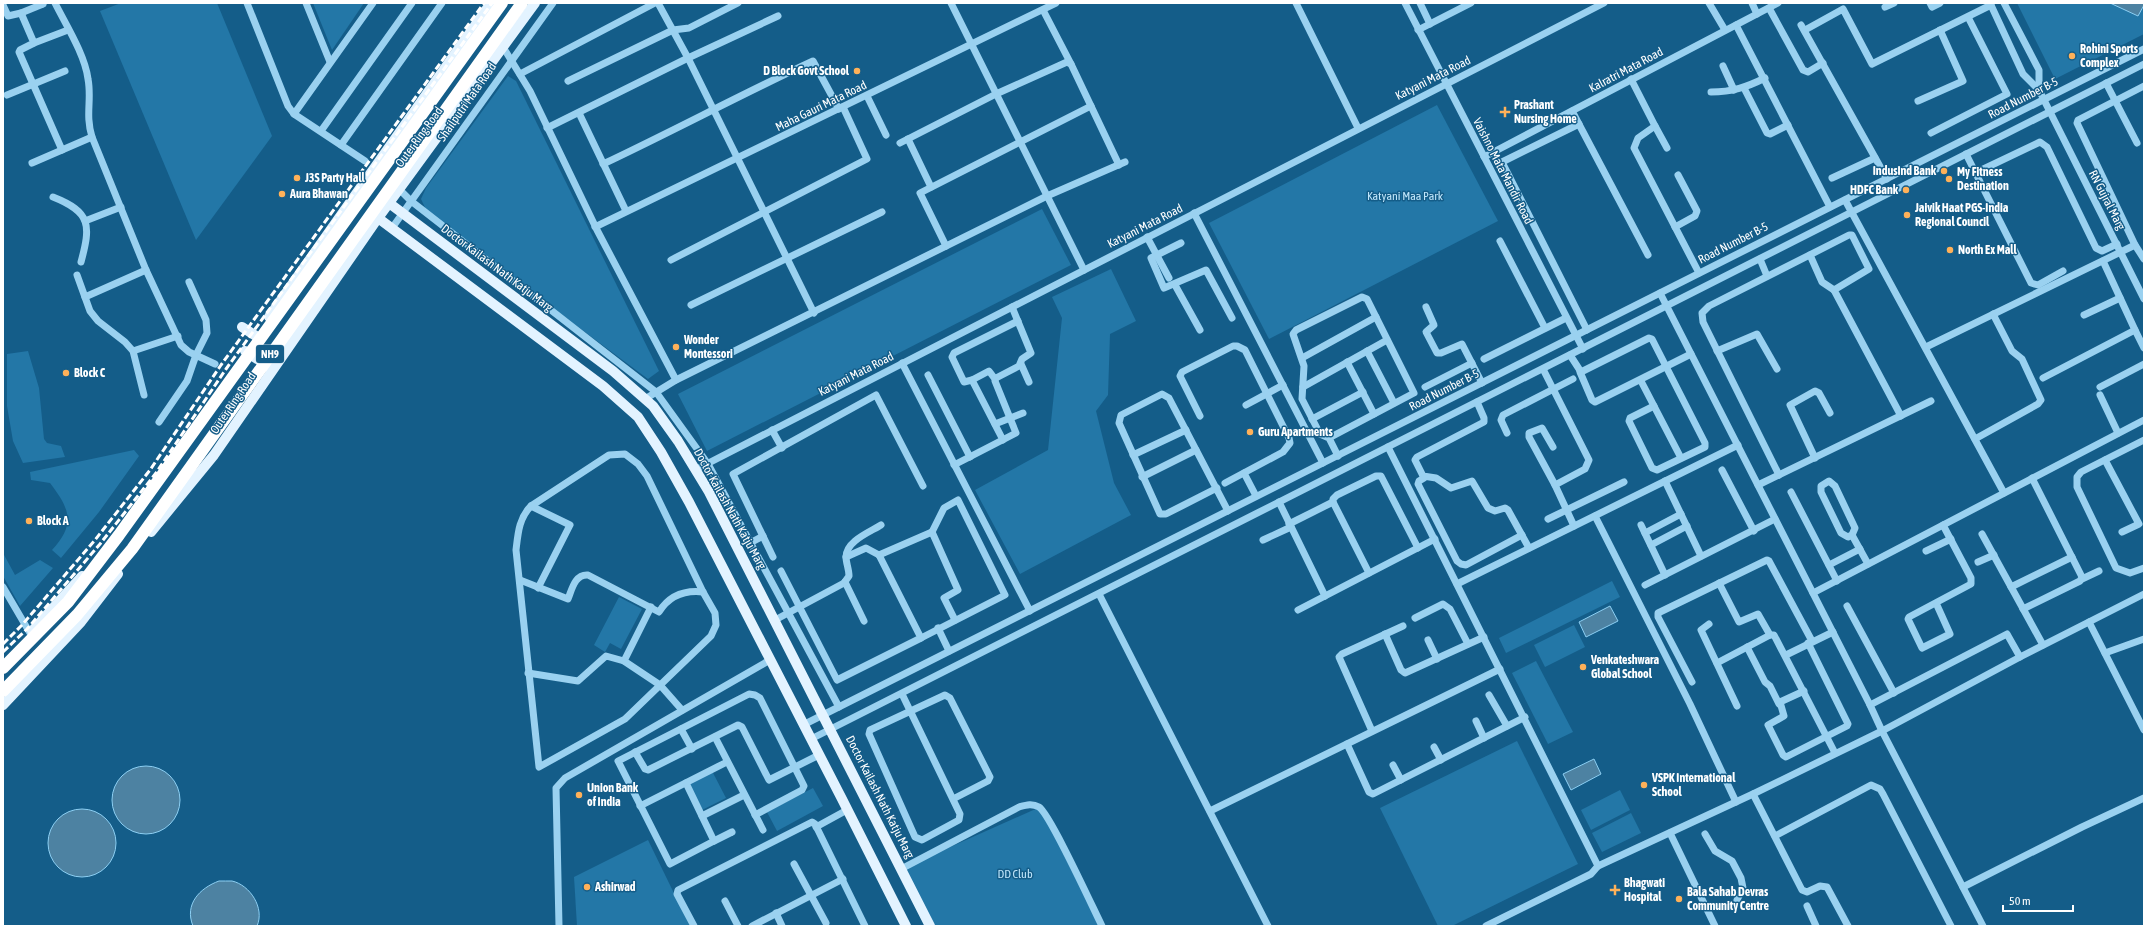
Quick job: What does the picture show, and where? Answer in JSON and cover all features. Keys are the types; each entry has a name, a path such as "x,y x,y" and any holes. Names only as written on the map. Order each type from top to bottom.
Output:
{"highway":[{"name":"Outer Ring Road","path":"3,668 68,602 120,535 502,3"},
{"name":"Outer Ring Road","path":"3,691 77,615 132,549 529,5"}],"main road":[{"name":"Outer Ring Road","path":"3,661 79,578 124,522 491,3"},
{"name":"Outer Ring Road","path":"3,705 81,622 214,455 272,369 378,218 503,47 529,5"},
{"path":"464,42 491,63"},
{"name":"Doctor Kailash Nath Katju Marg","path":"389,203 613,371 653,406 678,441 709,492 930,926"},
{"path":"378,218 603,386 638,417 661,452 689,502 906,926"},
{"path":"242,327 256,336"},
{"path":"551,347 563,333"},
{"path":"245,351 272,369"}],"street":[{"path":"55,3 83,63 88,79 88,125 92,137 146,270 182,345 189,352 215,364"},
{"path":"247,3 288,106 294,114 365,161"},
{"path":"306,3 330,62"},
{"path":"294,114 372,3"},
{"path":"321,131 412,3"},
{"path":"341,144 442,3"},
{"name":"Shailputri Mata Road","path":"392,228 511,59 553,3"},
{"path":"520,74 656,3 688,58 814,313"},
{"path":"568,81 673,30 689,28 738,3"},
{"path":"951,3 1084,270"},
{"name":"Maha Gauri Mata Road","path":"595,227 1056,3"},
{"path":"1296,3 1358,128"},
{"name":"Vaishno Mata Mandir Road","path":"1405,3 1583,349"},
{"path":"1420,3 1430,24"},
{"path":"1418,30 1471,3"},
{"name":"Katyani Mata Road","path":"695,470 1358,128 1604,3"},
{"path":"1709,3 1725,30"},
{"path":"1752,3 1757,14"},
{"name":"Kalratri Mata Road","path":"1484,157 1778,3"},
{"path":"1885,7 1894,3"},
{"path":"1930,3 1932,7 1940,3"},
{"path":"2004,3 2039,70 2039,90"},
{"path":"3,4 8,16 43,4"},
{"path":"1887,179 1803,27 1843,10 1872,64 1968,17 1990,4 2023,74 2039,90"},
{"path":"529,5 542,16"},
{"path":"1769,8 1803,70 1808,72 1823,63"},
{"path":"645,399 676,380 814,313 1047,196 1122,163 1091,106 1044,10"},
{"path":"20,13 34,43"},
{"path":"547,128 688,58 778,16"},
{"path":"1930,133 2007,94 1968,17"},
{"path":"1736,25 1765,78 1830,207"},
{"path":"62,150 20,50 68,30"},
{"path":"1918,101 1963,80 1940,30"},
{"path":"503,47 520,74 595,227 676,380"},
{"name":"Road Number B-5","path":"803,725 2144,49"},
{"path":"603,164 671,132 713,108 813,61 841,108 867,159 671,260"},
{"path":"900,143 996,94 1067,62 1071,64"},
{"path":"811,740 2144,64"},
{"path":"1723,66 1734,90"},
{"path":"7,95 65,72"},
{"path":"1711,92 1744,88 1765,78"},
{"path":"1631,79 1654,126 1667,148"},
{"path":"2106,83 2137,143"},
{"path":"2144,86 2078,120 2077,123 2135,245 2144,259"},
{"path":"1744,88 1767,133 1770,134 1788,125"},
{"name":"RN Gujral Marg","path":"2039,90 2120,252 2141,286 2144,299"},
{"path":"867,96 886,135"},
{"path":"946,246 920,193 1091,106"},
{"path":"1572,110 1648,255"},
{"path":"579,113 626,211"},
{"path":"1579,124 1502,162 1587,330"},
{"path":"1654,126 1638,138 1634,148 1700,273"},
{"path":"32,163 92,137"},
{"path":"908,139 932,187"},
{"path":"1975,173 2042,142 2047,147 2096,248 2102,251 2116,244"},
{"path":"1966,154 2031,283 2038,285 2063,271"},
{"path":"1832,178 1875,158"},
{"path":"1675,227 1695,216 1697,212 1678,175"},
{"path":"399,189 411,201 656,392 708,464 787,614 839,708"},
{"path":"53,197 76,208 85,221 88,235 81,262"},
{"path":"1846,200 2004,493"},
{"path":"85,221 121,207"},
{"path":"691,304 882,212"},
{"path":"1194,213 1323,463"},
{"path":"1779,475 1702,319 1704,310 1849,234 1852,235 1869,270 1834,290"},
{"path":"1147,237 1169,278"},
{"path":"1500,241 1546,328"},
{"path":"1181,243 1156,255 1150,260 1164,287 1166,289 1201,271 1208,271 1232,318"},
{"path":"1926,348 2135,245"},
{"path":"1810,255 1822,282 1834,290 1901,416"},
{"path":"1760,258 1767,276"},
{"path":"2103,261 2144,348"},
{"path":"85,296 146,270"},
{"path":"77,275 90,311 98,321 125,342 133,351 144,395"},
{"path":"158,422 187,381 196,355 207,333 208,327 189,282"},
{"path":"1175,285 1200,330"},
{"path":"1660,293 1776,519 1882,731 1983,926"},
{"path":"1329,438 1414,393 1367,299 1361,297 1296,330 1293,336 1302,358 1305,372 1302,387 1302,399 1320,434 1329,438 1335,457"},
{"path":"2084,315 2120,298"},
{"path":"1012,306 1031,353 1022,359 1021,364 1029,382"},
{"path":"1426,307 1434,325 1426,332 1437,353 1441,353 1462,344 1482,383"},
{"path":"1975,439 2038,404 2041,400 2022,358 2012,351 1993,314"},
{"path":"1302,358 1376,317"},
{"path":"1484,359 1566,318"},
{"path":"954,465 1016,433 995,379 989,371 972,380 964,382 952,359 952,355 1018,321"},
{"path":"2043,378 2135,330"},
{"path":"1718,351 1757,334 1777,369"},
{"path":"133,351 178,336"},
{"path":"1580,372 1649,338 1653,341 1706,445 1657,470 1652,468 1629,421 1630,418 1654,406"},
{"path":"1302,387 1387,340"},
{"path":"1200,416 1180,374 1184,370 1233,346 1237,346 1245,350 1289,438 1290,444 1283,452 1225,483"},
{"path":"1367,351 1394,404"},
{"path":"1570,355 1580,372 1592,400 1595,402 1640,381 1691,354"},
{"path":"1347,362 1374,414"},
{"path":"902,363 1030,611"},
{"path":"1425,387 1472,363"},
{"path":"995,379 1021,364"},
{"path":"2118,433 2100,391 2144,364"},
{"path":"1543,369 1589,460 1585,470 1555,485"},
{"path":"928,375 970,456"},
{"path":"1507,433 1501,420 1502,416 1553,388 1573,379"},
{"path":"972,380 1003,440"},
{"path":"1640,381 1681,458"},
{"path":"1246,405 1283,386"},
{"path":"1815,458 1790,405 1815,391 1820,393 1830,413"},
{"path":"1312,419 1363,392"},
{"path":"1216,488 1163,515 1158,512 1132,455 1119,423 1119,418 1123,413 1164,394 1169,398 1186,430 1228,511"},
{"path":"773,557 733,474 876,395 923,486"},
{"path":"1758,485 1932,401"},
{"path":"1424,478 1415,460 1416,458 1484,422 1484,418 1477,402"},
{"path":"995,424 1023,412"},
{"path":"1813,593 2144,420"},
{"path":"1553,447 1542,428 1529,434 1529,437 1555,485 1574,526"},
{"path":"772,430 782,448"},
{"path":"1132,455 1186,430"},
{"path":"2144,440 2081,472 2078,477 2078,491 2116,568 2130,573 2144,568"},
{"path":"1457,584 1738,445"},
{"path":"1388,447 1525,717 1598,866"},
{"path":"1142,478 1196,450"},
{"path":"625,454 638,464 647,476 703,592 716,613 716,625 711,636 625,719 539,767 528,673 520,580 516,550 524,513 531,506 609,455 625,454"},
{"path":"2105,460 2141,523 2122,532"},
{"path":"1722,470 1754,530"},
{"path":"1244,472 1256,496"},
{"path":"1263,540 1333,502 1333,499 1337,495 1376,476 1381,476 1418,548"},
{"path":"1522,535 1466,565 1461,564 1457,561 1418,484 1419,481 1424,478 1436,478 1451,488 1472,481 1488,508 1496,511 1505,508 1508,510 1522,535 1529,548"},
{"path":"2032,478 2082,579"},
{"path":"1665,481 1702,556"},
{"path":"1829,481 1835,486 1855,528 1852,535 1848,537 1841,533 1821,492 1821,486 1823,483 1829,481"},
{"path":"1548,519 1624,482"},
{"path":"1791,492 1837,580"},
{"path":"781,571 837,680 1005,595 958,500 944,508 932,532 879,555"},
{"path":"1279,502 1325,596"},
{"path":"1333,502 1369,573"},
{"path":"531,506 570,525 538,588"},
{"path":"1645,533 1681,514"},
{"path":"1595,516 1690,704 1736,802"},
{"path":"1645,585 1776,519"},
{"path":"775,620 845,582 849,576 846,557 848,549 854,542 880,525"},
{"path":"1641,525 1665,575"},
{"path":"1936,603 1950,633 1922,648 1909,618 1936,603 1971,584 1970,578 1943,525"},
{"path":"1651,545 1687,526"},
{"path":"932,532 958,590 944,598 955,620"},
{"path":"1982,534 2043,645"},
{"path":"1852,535 1868,564"},
{"path":"750,543 763,536"},
{"path":"1298,610 1435,539"},
{"path":"1926,551 1951,539"},
{"path":"846,557 866,548 879,555 921,638"},
{"path":"1829,565 1860,550"},
{"path":"1978,562 1994,555"},
{"path":"2011,587 2072,557"},
{"path":"1692,682 1657,615 1658,613 1768,561 1810,642 1847,721 1847,726 1784,756 1768,726 1769,723 1784,716 1770,686 1765,682 1748,647"},
{"path":"2023,609 2099,571"},
{"path":"520,580 568,599 578,578 582,574 588,575 659,612 663,605 676,596 689,590 703,592"},
{"path":"845,582 864,622"},
{"path":"1719,583 1739,622 1758,614 1770,635 1774,635 1786,655 1835,753"},
{"path":"3,587 30,632"},
{"path":"1099,594 1268,926"},
{"path":"1486,926 1591,874 1598,866 1753,794 1882,731 2020,657 2144,594"},
{"path":"1415,618 1443,604 1446,605 1450,609 1468,644"},
{"path":"1847,606 1894,693"},
{"path":"624,661 651,607"},
{"path":"2089,622 2144,730"},
{"path":"1709,624 1701,630 1718,664 1717,668 1737,706"},
{"path":"1372,731 1339,658 1342,654 1403,626"},
{"path":"938,628 949,651"},
{"path":"1786,655 1833,632"},
{"path":"1385,634 1403,672 1408,673 1484,637"},
{"path":"1870,705 2007,634 2020,657"},
{"path":"1718,664 1770,635"},
{"path":"2105,653 2144,639"},
{"path":"1428,640 1437,659"},
{"path":"528,673 578,682 606,656 624,661 660,685 682,710"},
{"path":"559,926 556,788 565,778 770,660"},
{"path":"1210,811 1500,669"},
{"path":"1779,704 1804,691"},
{"path":"732,832 670,864 618,762 749,694 755,694 760,698 803,783 802,790 755,815"},
{"path":"902,694 911,711 953,800 960,814 959,820 922,840 915,837 869,734 870,730 911,711 945,695 947,696 989,775 988,781 953,800"},
{"path":"1489,695 1507,726"},
{"path":"1347,744 1371,793 1375,793 1525,717"},
{"path":"1476,721 1484,738"},
{"path":"636,752 646,770 692,749 738,725 741,725 769,780 819,755"},
{"path":"681,729 692,749"},
{"path":"715,737 763,830"},
{"path":"1434,747 1441,760"},
{"path":"640,806 727,762"},
{"path":"1393,765 1401,780"},
{"path":"686,783 714,841"},
{"path":"1775,836 1871,785 1875,786 1883,794 1950,926"},
{"path":"702,816 744,794"},
{"path":"1753,794 1802,890 1806,892 1820,886 1827,887 1848,926"},
{"path":"1963,887 2082,827 2144,798"},
{"path":"901,869 1019,807 1029,804 1040,807 1051,824 1102,926"},
{"path":"816,827 847,810"},
{"path":"694,926 677,894 678,890 812,822 843,879 865,926"},
{"path":"1670,833 1715,926"},
{"path":"1705,834 1716,851 1732,861 1738,873 1743,888 1737,900"},
{"path":"794,864 826,923"},
{"path":"752,926 843,879"},
{"path":"725,901 738,926"},
{"path":"1807,906 1816,926"},
{"path":"776,913 782,926"}],"green space":[{"path":"121,3 217,3 272,136 196,240 100,11"},
{"path":"313,3 364,3 332,50"},
{"name":"Rohini Sports Complex","path":"2017,3 2144,3 2144,34 2055,79"},
{"path":"508,76 516,81 659,371 648,379 429,216 421,199 426,188"},
{"name":"Katyani Maa Park","path":"1437,105 1498,221 1269,339 1209,223"},
{"path":"1042,209 1071,265 707,451 678,394"},
{"path":"1111,269 1136,321 1110,334 1108,395 1096,411 1114,483 1131,515 1020,574 975,490 1048,450 1062,318 1052,297"},
{"path":"28,351 39,388 44,439 47,443 61,446 65,457 23,463 13,441 7,406 7,354"},
{"path":"134,450 139,456 99,512 61,558 52,550 60,541 65,532 68,516 66,509 57,492 50,483 31,480 30,472"},
{"path":"3,553 15,575 40,560 53,568 20,606 3,576"},
{"path":"1612,581 1620,597 1506,653 1499,638"},
{"path":"619,597 642,609 621,649 610,643 605,652 594,645"},
{"path":"1574,625 1585,647 1545,667 1534,645"},
{"path":"1536,661 1573,732 1548,744 1512,673"},
{"path":"1517,741 1578,864 1452,926 1438,926 1380,808"},
{"path":"712,771 726,798 702,810 688,784"},
{"path":"813,788 823,806 777,831 767,812"},
{"path":"1620,790 1630,810 1591,830 1581,810"},
{"name":"DD Club","path":"1040,807 1101,926 930,926 901,869"},
{"path":"1631,813 1641,833 1602,852 1592,833"},
{"path":"648,840 690,926 577,926 574,877"}],"shaded area":[{"path":"2110,3 2144,3 2144,5 2138,16"},
{"path":"1610,606 1618,621 1586,637 1579,622"},
{"path":"1594,759 1601,774 1571,790 1563,774"},
{"path":"139,766 153,766 165,772 174,781 180,793 178,813 170,824 159,832 153,834 139,834 133,832 122,824 114,813 112,807 112,793 114,787 122,776 133,768"},
{"path":"75,809 89,809 101,815 110,824 116,836 114,856 106,867 95,875 89,877 75,877 69,875 58,867 50,856 48,850 48,836 50,830 58,819 69,811"},
{"path":"219,881 232,881 239,883 250,892 259,912 257,926 193,926 191,918 192,904 200,893 212,884"}],"railway":[{"path":"3,644 22,625 95,540 150,470 221,365 484,3"},
{"path":"3,652 27,629 100,544 156,473 226,369 492,3"}],"place":[{"name":"Rohini Sports Complex","path":"2072,56"},
{"name":"D Block Govt School","path":"857,71"},
{"name":"Prashant Nursing Home","path":"1505,112"},
{"name":"IndusInd Bank","path":"1944,171"},
{"name":"J3S Party Hall","path":"297,178"},
{"name":"My Fitness Destination","path":"1949,179"},
{"name":"HDFC Bank","path":"1906,190"},
{"name":"Aura Bhawan","path":"282,194"},
{"name":"Jaivik Haat PGS-India Regional Council","path":"1907,215"},
{"name":"North Ex Mall","path":"1950,250"},
{"name":"Wonder Montessori","path":"676,347"},
{"name":"Block C","path":"66,373"},
{"name":"Guru Apartments","path":"1250,432"},
{"name":"Block A","path":"29,521"},
{"name":"Venkateshwara Global School","path":"1583,667"},
{"name":"VSPK International School","path":"1644,785"},
{"name":"Union Bank of India","path":"579,795"},
{"name":"Ashirwad","path":"587,887"},
{"name":"Bhagwati Hospital","path":"1615,890"},
{"name":"Bala Sahab Devras Community Centre","path":"1679,899"}]}
